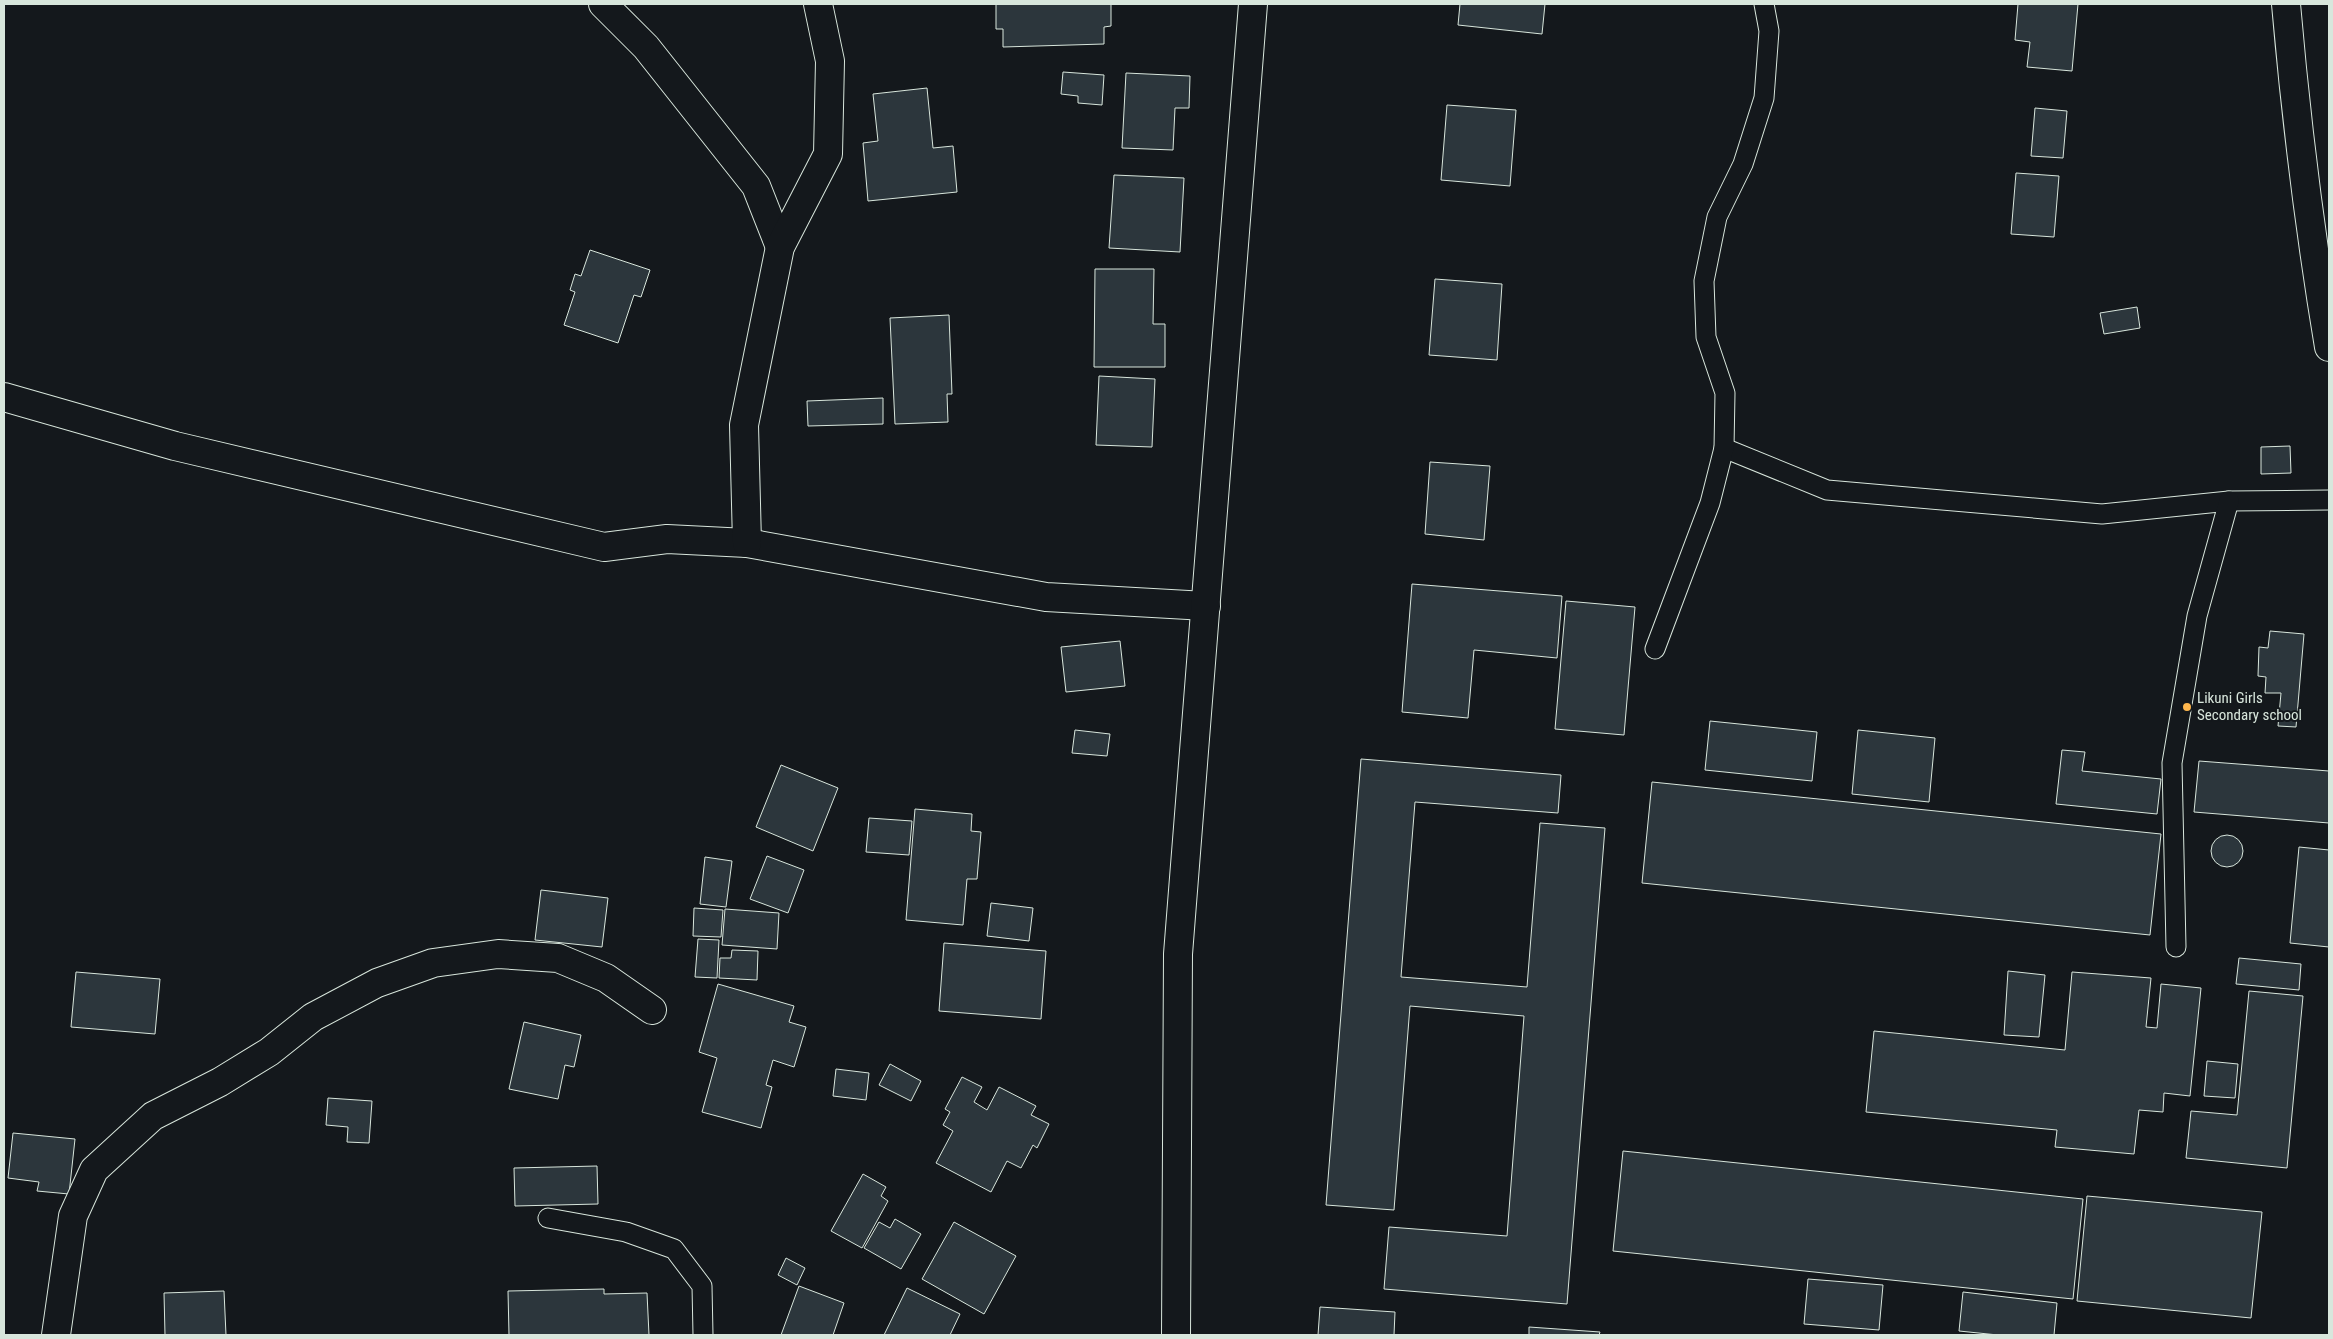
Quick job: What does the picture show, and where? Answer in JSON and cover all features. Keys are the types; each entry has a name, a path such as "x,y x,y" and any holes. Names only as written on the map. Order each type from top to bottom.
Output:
{"street":[{"path":"603,4 646,46 756,186 780,247"},
{"path":"747,543 744,425 780,247 828,154 830,61 818,4"},
{"path":"1176,1335 1178,954 1253,4"},
{"path":"2286,4 2296,120 2317,278 2329,347"},
{"path":"4,397 175,446 604,547 667,539 747,543 1046,598 1206,606"},
{"path":"56,1335 73,1216 94,1170 153,1116 228,1077 269,1052 320,1013 377,983 433,963 498,954 558,958 606,978 652,1010"}],"lane":[{"path":"1655,649 1710,502 1724,448 1725,393 1706,337 1704,281 1717,217 1743,164 1764,98 1769,31 1764,4"},
{"path":"1724,448 1827,490 2102,514 2229,501 2329,500"},
{"path":"2176,947 2172,763 2197,616 2229,501"},
{"path":"548,1218 626,1232 674,1249 702,1286 704,1335"}],"building":[{"path":"996,4 1111,4 1111,26 1104,27 1104,44 1003,47 1003,29 996,29"},
{"path":"1460,4 1545,4 1542,34 1458,25"},
{"path":"2018,4 2078,4 2072,71 2027,67 2030,42 2015,40"},
{"path":"1063,72 1104,75 1102,105 1078,103 1078,96 1061,94"},
{"path":"1126,73 1190,76 1189,108 1175,108 1173,150 1122,148"},
{"path":"927,88 933,148 953,146 957,192 868,201 863,143 878,141 873,94"},
{"path":"1447,105 1516,110 1510,186 1441,180"},
{"path":"2035,108 2067,111 2063,158 2031,156"},
{"path":"2016,173 2059,176 2054,237 2011,234"},
{"path":"1114,175 1184,178 1180,252 1109,248"},
{"path":"590,250 650,270 641,297 634,295 618,343 564,325 575,292 570,290 575,274 581,276"},
{"path":"1095,269 1154,269 1153,324 1165,324 1165,367 1094,367"},
{"path":"1435,279 1502,284 1497,360 1429,355"},
{"path":"2137,307 2140,328 2104,334 2100,313"},
{"path":"949,315 952,394 947,394 948,422 895,424 890,318"},
{"path":"1099,376 1155,379 1152,447 1096,445"},
{"path":"883,398 883,424 808,426 807,401"},
{"path":"2290,446 2291,473 2261,474 2261,447"},
{"path":"1430,462 1490,466 1484,540 1425,534"},
{"path":"1412,584 1562,596 1557,658 1474,650 1468,718 1402,712"},
{"path":"1566,601 1635,607 1624,735 1555,729"},
{"path":"2270,631 2304,634 2296,727 2278,726 2281,693 2265,693 2266,677 2258,676 2259,647 2268,648"},
{"path":"1120,641 1125,686 1066,692 1061,647"},
{"path":"1710,721 1817,732 1812,781 1705,770"},
{"path":"1075,730 1110,734 1107,756 1072,753"},
{"path":"1858,730 1935,738 1929,802 1852,794"},
{"path":"2062,750 2085,752 2082,771 2161,779 2157,814 2056,804"},
{"path":"1361,759 1561,775 1558,813 1415,802 1401,977 1527,987 1540,823 1605,828 1567,1304 1384,1289 1389,1227 1507,1236 1524,1016 1410,1006 1394,1210 1326,1205"},
{"path":"2199,761 2329,771 2329,823 2194,812"},
{"path":"781,765 838,788 813,851 756,827"},
{"path":"1652,782 2161,834 2150,935 1642,883"},
{"path":"915,809 972,814 971,831 981,832 977,879 967,879 963,925 906,920"},
{"path":"869,818 912,821 909,855 866,852"},
{"path":"2227,835 2239,839 2243,851 2239,863 2227,867 2215,863 2211,851 2215,839"},
{"path":"2299,847 2329,850 2329,947 2290,943"},
{"path":"767,856 804,870 788,913 750,899"},
{"path":"705,857 732,861 726,907 700,904"},
{"path":"541,890 608,898 602,947 535,940"},
{"path":"991,903 1033,908 1029,941 987,936"},
{"path":"694,908 723,910 721,937 693,936"},
{"path":"725,909 779,913 777,949 722,945"},
{"path":"698,939 719,940 717,978 695,977"},
{"path":"944,943 1046,951 1041,1019 939,1011"},
{"path":"732,950 758,951 757,980 719,978 720,958 731,958"},
{"path":"2239,958 2301,964 2299,990 2236,984"},
{"path":"2008,971 2045,975 2039,1037 2004,1035"},
{"path":"76,972 160,979 155,1034 71,1027"},
{"path":"2072,972 2151,978 2146,1027 2157,1028 2161,984 2201,988 2190,1096 2164,1093 2163,1112 2139,1110 2134,1154 2055,1147 2057,1130 1866,1112 1874,1031 2065,1050"},
{"path":"718,984 794,1006 789,1022 806,1027 794,1067 773,1060 766,1085 772,1087 761,1128 702,1112 717,1058 699,1052"},
{"path":"2249,991 2303,996 2287,1168 2186,1158 2191,1111 2237,1115"},
{"path":"524,1022 581,1035 574,1067 565,1065 558,1099 509,1089"},
{"path":"2207,1061 2238,1064 2235,1098 2204,1096"},
{"path":"890,1064 921,1081 911,1101 879,1085"},
{"path":"836,1069 869,1073 866,1100 833,1096"},
{"path":"962,1077 982,1087 974,1102 987,1110 999,1087 1036,1106 1031,1115 1049,1124 1037,1148 1033,1145 1021,1168 1007,1161 991,1192 936,1163 953,1131 943,1125 950,1112 945,1109"},
{"path":"328,1098 372,1101 369,1143 347,1142 348,1127 326,1125"},
{"path":"13,1133 75,1139 69,1194 37,1191 39,1182 8,1178"},
{"path":"1623,1151 2083,1199 2073,1299 1613,1251"},
{"path":"597,1166 598,1204 515,1206 514,1168"},
{"path":"863,1174 886,1187 881,1196 888,1201 862,1248 831,1231"},
{"path":"2087,1196 2262,1212 2251,1318 2077,1301"},
{"path":"895,1219 921,1234 901,1269 864,1248 879,1222 890,1228"},
{"path":"954,1222 1016,1256 984,1314 922,1279"},
{"path":"786,1258 805,1268 797,1285 778,1275"},
{"path":"1808,1279 1883,1285 1879,1330 1804,1324"},
{"path":"799,1286 844,1303 833,1335 781,1335"},
{"path":"907,1288 960,1314 950,1335 884,1335"},
{"path":"604,1289 604,1294 647,1293 649,1335 509,1335 508,1291"},
{"path":"224,1291 226,1335 165,1335 164,1293"},
{"path":"1963,1292 2057,1303 2054,1335 1998,1335 1959,1331"},
{"path":"1320,1307 1395,1312 1394,1335 1318,1335"},
{"path":"1529,1327 1600,1332 1599,1335 1529,1335"}],"place":[{"name":"Likuni Girls Secondary school","path":"2187,707"}]}
